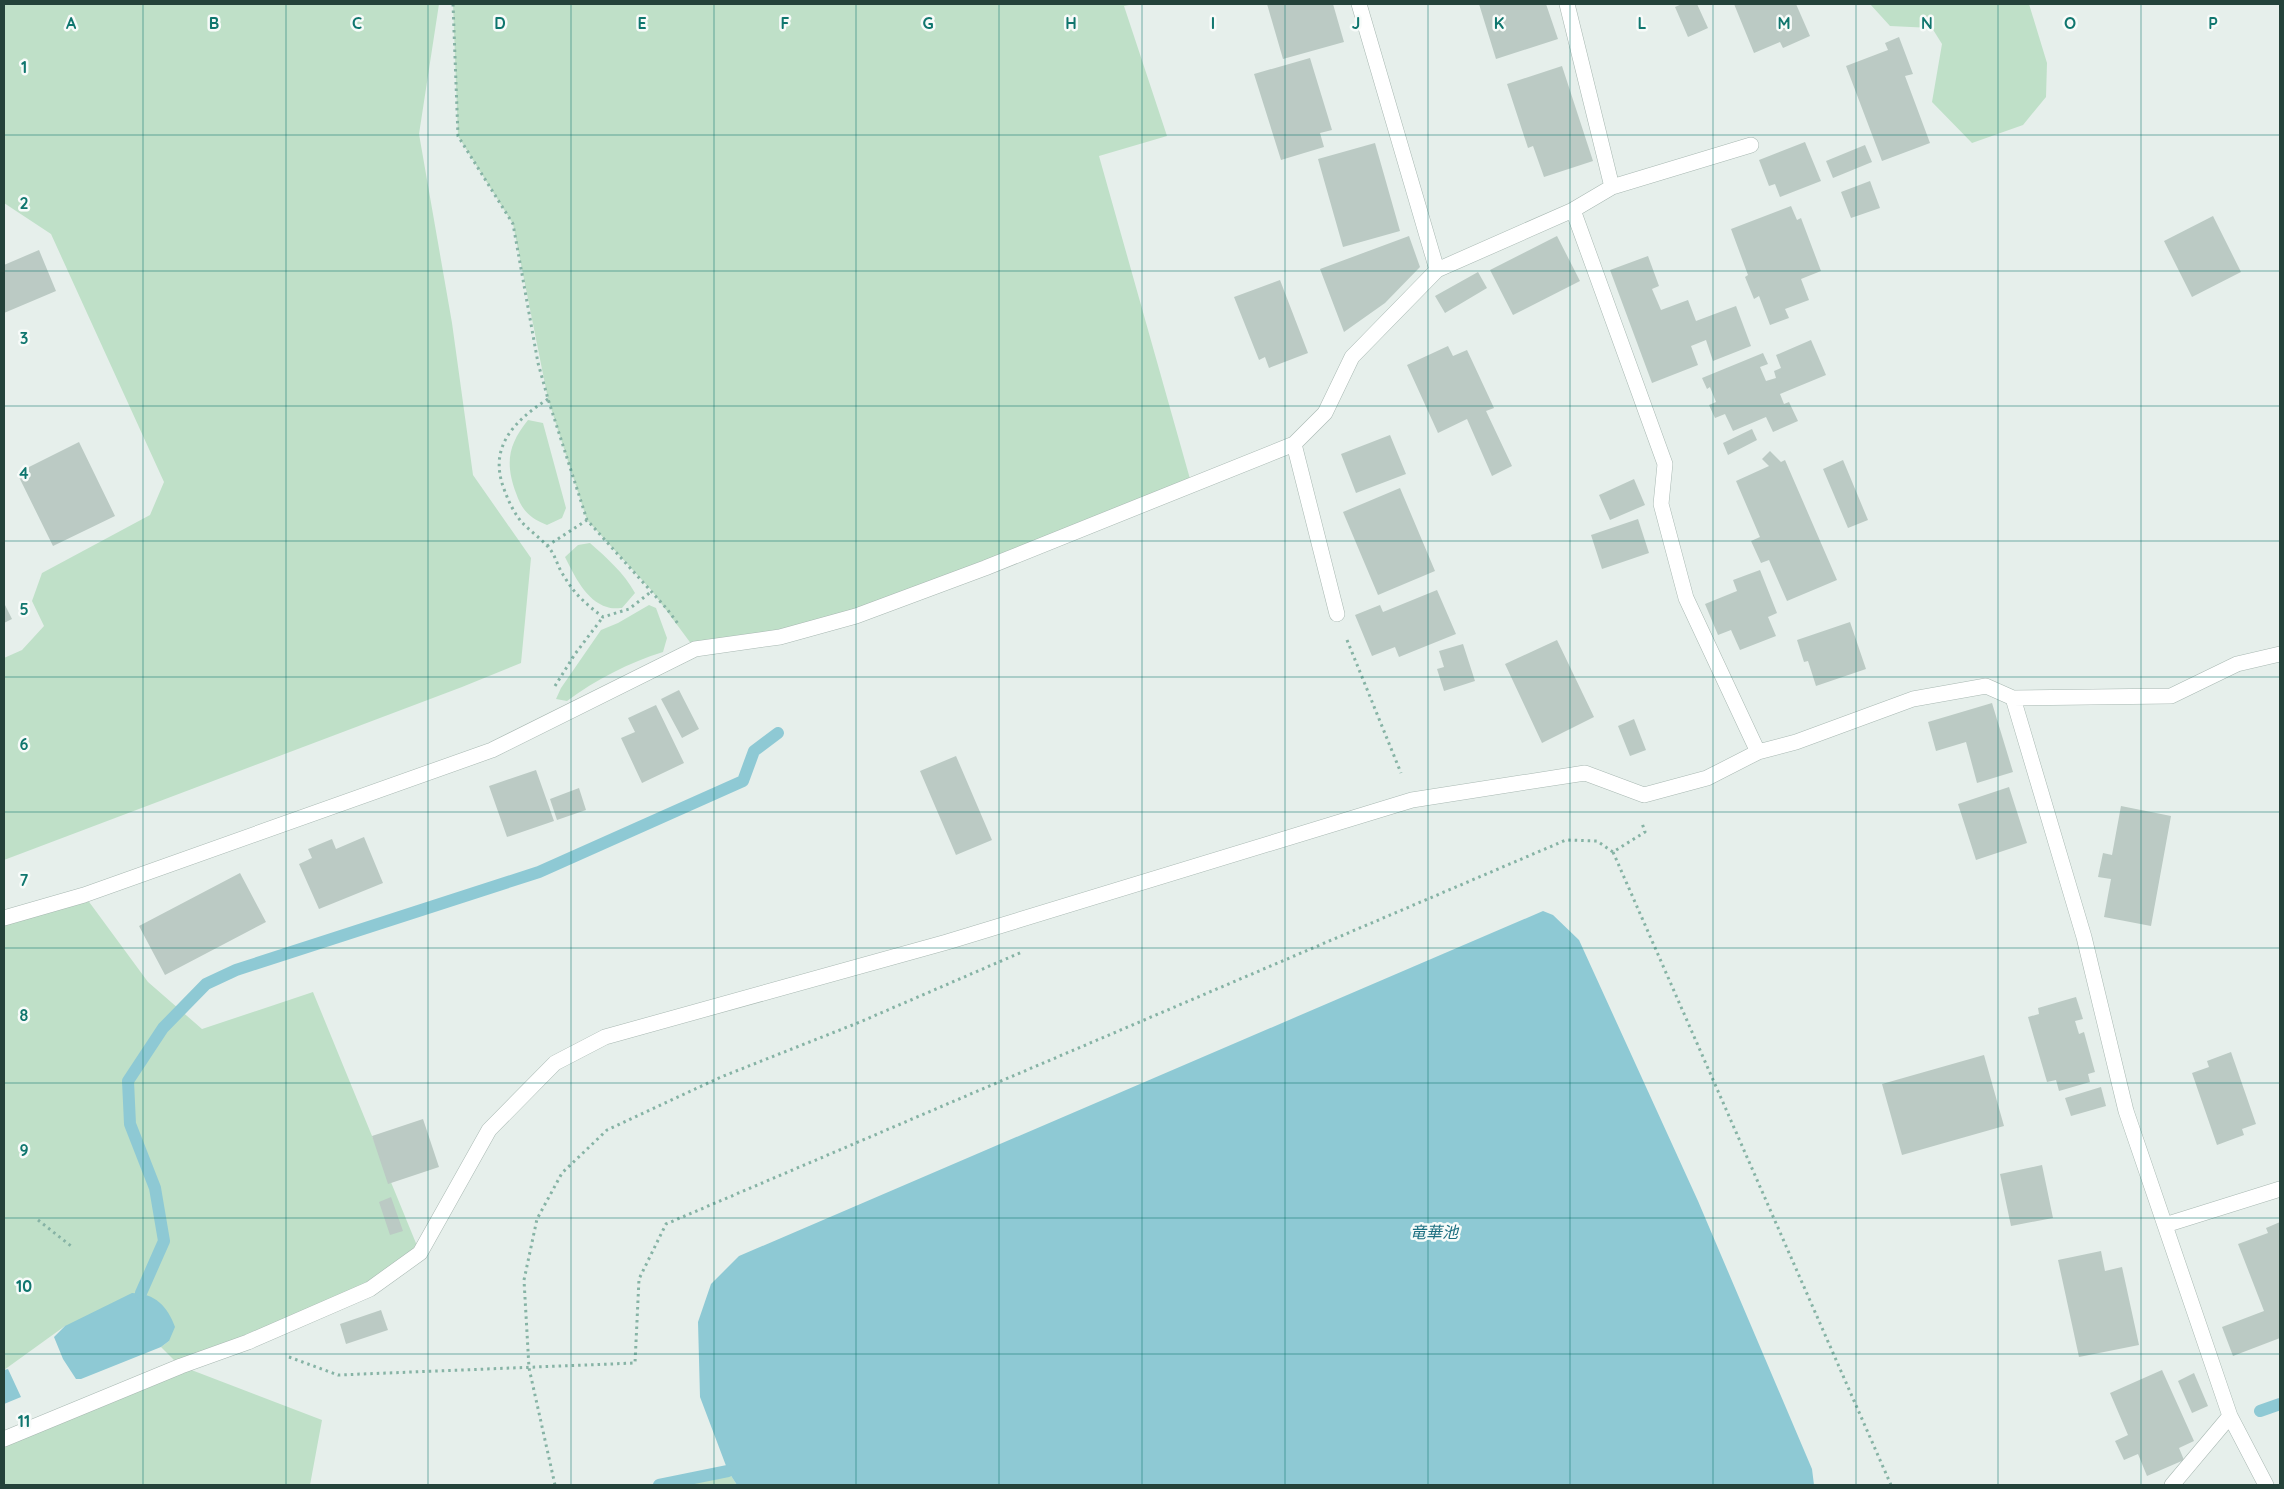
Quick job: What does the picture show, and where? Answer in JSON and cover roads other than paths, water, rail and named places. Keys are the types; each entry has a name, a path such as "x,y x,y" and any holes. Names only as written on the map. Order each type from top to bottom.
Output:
{"street":[{"path":"1359,4 1437,270"},
{"path":"1567,4 1612,187"},
{"path":"4,918 84,895 483,753 695,649 780,637 856,616 985,568 1294,444 1325,413 1352,357 1437,270 1573,210 1612,187 1751,145"},
{"path":"1573,210 1665,464 1661,504 1686,598 1758,752"},
{"path":"1294,444 1337,614"},
{"path":"4,1439 180,1366 248,1342 370,1290 420,1253 489,1130 555,1063 605,1037 947,942 1412,800 1585,773 1644,795 1707,778 1758,752 1796,742 1913,699 1986,686 2013,698 2171,696 2237,664 2280,654"},
{"path":"2013,698 2084,937 2126,1110 2230,1416 2266,1485"},
{"path":"2165,1225 2280,1189"},
{"path":"2172,1485 2230,1416"}],"water":[{"name":"竜華池","path":"1543,911 1553,915 1579,940 1698,1201 1812,1469 1814,1485 737,1485 728,1471 700,1397 698,1322 711,1284 739,1256"},
{"path":"132,1293 154,1298 169,1313 175,1327 169,1341 161,1347 81,1379 76,1379 63,1359 54,1337 65,1326"},
{"path":"8,1369 21,1397 4,1404 4,1370"}],"waterway":[{"path":"141,1293 164,1241 155,1188 130,1124 128,1081 163,1028 206,984 236,970 539,872 743,781 754,751 778,733"},
{"path":"2260,1411 2280,1404"},
{"path":"659,1485 728,1471"}]}
